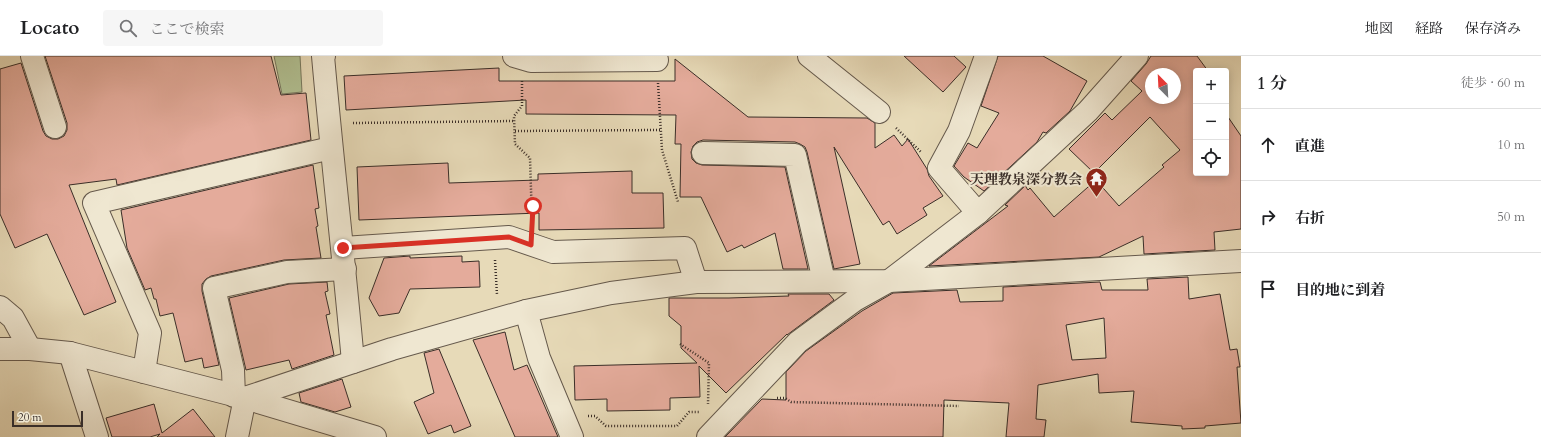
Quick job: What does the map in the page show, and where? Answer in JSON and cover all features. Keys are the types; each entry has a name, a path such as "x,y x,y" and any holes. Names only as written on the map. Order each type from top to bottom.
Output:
{"street":[{"path":"32,56 56,127"},
{"path":"324,56 331,148 344,259 353,362"},
{"path":"809,56 879,112"},
{"path":"978,213 939,168 958,131 986,56"},
{"path":"708,437 798,342 855,300 889,281 978,213 1088,111 1137,56"},
{"path":"518,57 531,61 657,60"},
{"path":"144,372 150,333 94,203 331,148"},
{"path":"703,153 795,155 824,281"},
{"path":"238,437 240,397 214,288 344,259 509,237 553,252 685,248 696,282"},
{"path":"240,397 392,350 526,311 611,293 696,282 889,281 1241,261"},
{"path":"0,307 13,318 30,349"},
{"path":"526,311 539,358 572,437"},
{"path":"0,349 30,349 70,353 240,397 374,437"},
{"path":"70,353 97,437"}],"path":[{"path":"518,57 522,106 514,116 515,144 530,158 533,206 531,245"},
{"path":"657,60 662,150 678,202"},
{"path":"879,112 939,168"},
{"path":"329,124 514,121"},
{"path":"515,131 660,130"},
{"path":"494,238 498,319"},
{"path":"680,344 709,363 708,405"},
{"path":"747,396 785,398 791,402 959,406"},
{"path":"563,416 595,416 606,426 677,426 689,412 701,412"}],"green space":[{"path":"274,56 300,56 302,92 282,94"}],"building":[{"path":"45,56 271,56 281,95 306,93 311,140 117,185 116,179 69,185 116,302 84,315 47,234 15,248 0,214 0,69 21,63 43,131 46,136 52,139 58,139 64,136 67,130 67,123"},
{"path":"904,56 954,56 966,67 943,92"},
{"path":"998,56 1043,56 1087,81 1070,111 1046,133 1043,132 1037,142 984,191 964,177 954,166 968,143 977,148 999,113 981,106"},
{"path":"1151,56 1197,56 1206,68 1193,68 1193,176 1229,176 1229,118 1241,136 1241,229 1214,232 1215,250 1144,254 1143,236 1099,257 929,266 1008,206 1005,205 1027,184 1026,187 1028,190 1030,188 1054,217 1096,180 1119,206 1164,167 1162,165 1180,150 1150,117 1094,173 1069,149 1105,113 1112,120 1142,91 1131,81"},
{"path":"675,59 748,117 867,118 875,123 875,148 894,135 902,146 908,139 927,169 929,176 943,196 923,208 927,215 897,234 889,221 883,225 834,147 860,264 834,269 805,147 795,142 703,140 697,142 693,146 691,152 692,159 696,163 702,165 785,167 808,269 783,269 775,233 744,248 742,245 727,252 701,197 680,197 681,144 675,144 676,115 526,114 526,100 346,110 344,76 499,68 499,81 675,81"},
{"path":"448,163 449,183 538,180 538,174 632,171 632,193 663,193 664,228 539,230 539,213 359,220 357,167"},
{"path":"313,165 319,208 315,209 318,226 316,227 321,258 284,260 211,276 206,279 202,284 202,291 219,365 204,368 202,358 185,362 173,313 160,316 156,299 154,299 151,288 145,290 127,248 121,210"},
{"path":"410,256 410,258 462,256 462,262 479,261 480,287 410,289 399,313 379,316 369,298 384,258"},
{"path":"1188,277 1189,299 1220,294 1230,350 1237,349 1240,367 1237,367 1241,423 1205,426 1205,428 1182,429 1182,426 1131,422 1134,391 1099,393 1098,374 1038,385 1036,419 1046,420 1044,437 1006,437 1009,403 944,400 943,437 725,437 762,399 786,400 786,372 806,351 862,311 893,293 957,290 960,302 1003,301 1003,287 1100,282 1102,290 1148,290 1147,279","holes":["1104,318 1106,358 1072,360 1066,325"]},
{"path":"327,282 328,291 325,292 330,314 326,315 334,355 292,369 289,360 246,370 229,298 289,284"},
{"path":"788,294 829,294 834,300 787,334 726,393 699,366 700,397 670,398 670,410 607,411 607,399 575,400 574,366 697,363 681,348 681,326 669,316 669,298 789,296"},
{"path":"505,332 514,370 527,365 558,437 515,437 473,340"},
{"path":"439,349 471,426 454,433 451,425 428,434 414,402 434,393 424,353"},
{"path":"342,379 351,407 335,412 301,402 299,393"},
{"path":"154,404 162,433 193,409 215,437 157,437 160,434 150,437 112,437 106,418"}],"place":[{"name":"天理教泉深分教会","path":"1097,198"}],"route":[{"path":"343,248 509,237 531,245 533,206"}]}
